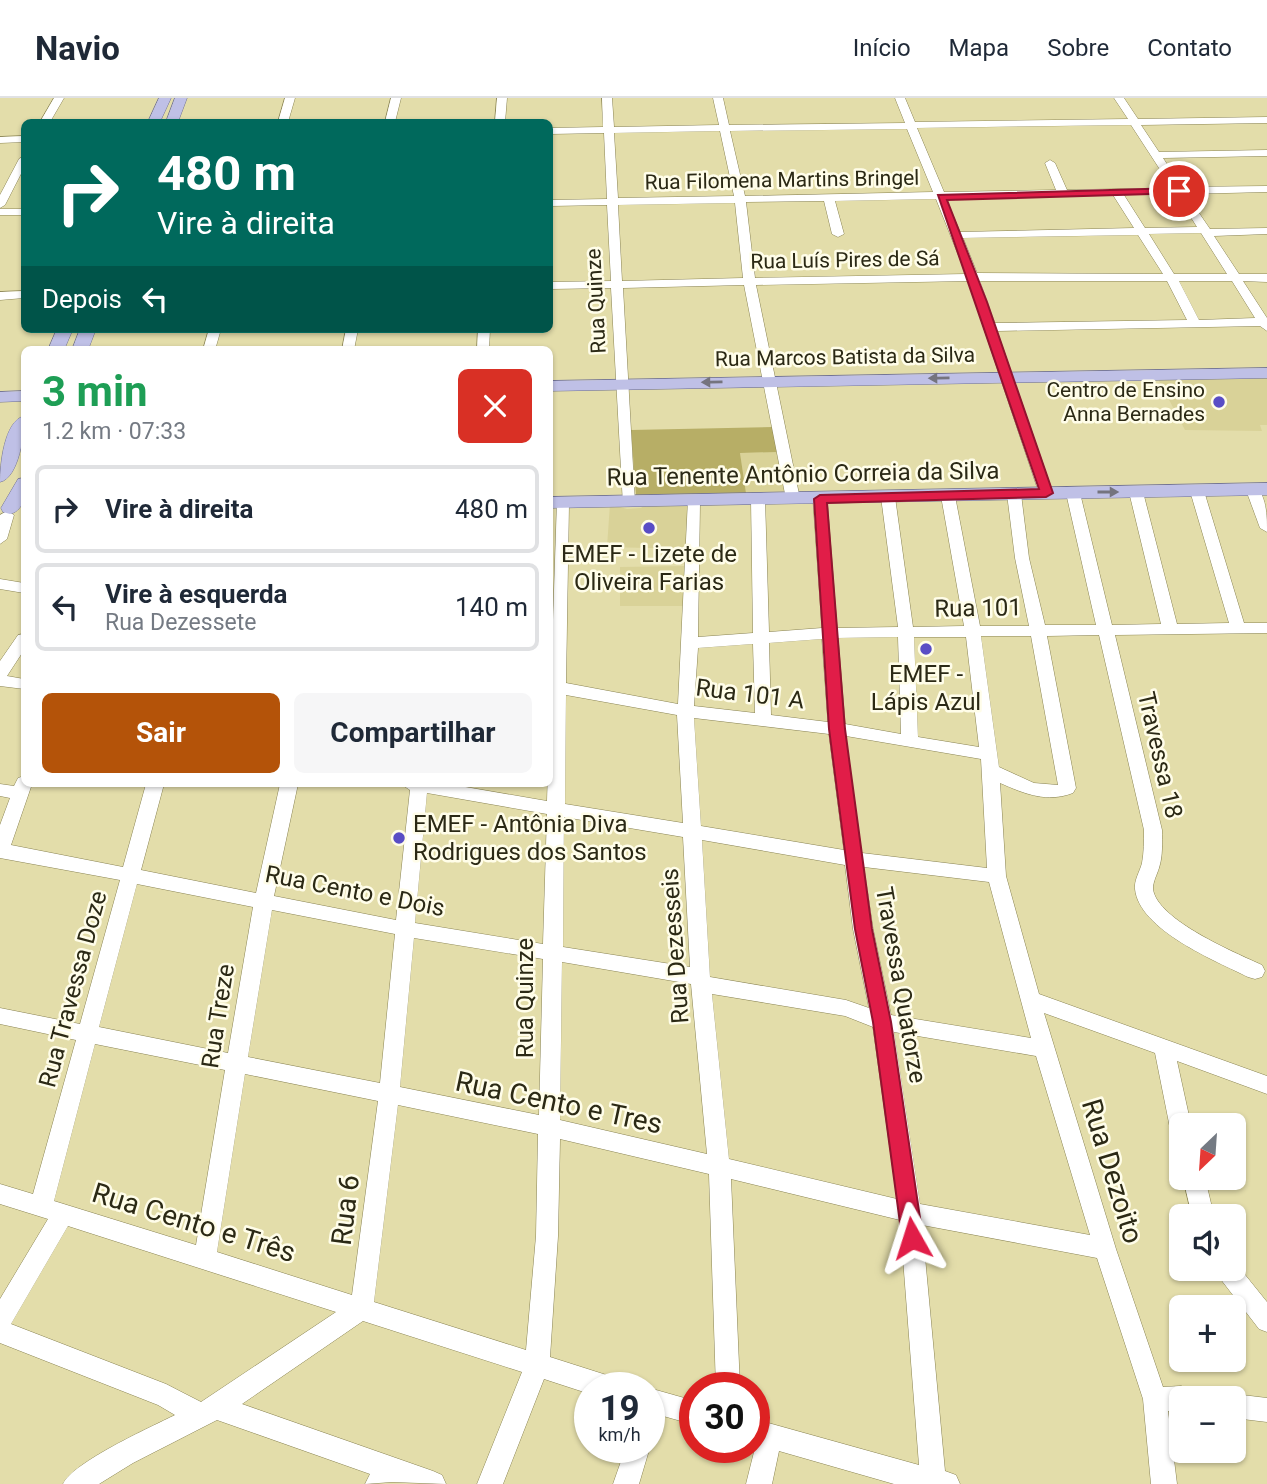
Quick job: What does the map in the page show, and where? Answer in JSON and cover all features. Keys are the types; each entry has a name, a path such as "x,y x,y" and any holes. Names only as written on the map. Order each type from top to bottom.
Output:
{"main road":[{"path":"162,104 179,103"},
{"name":"Rua Marcos Batista da Silva","path":"553,386 1267,373"},
{"path":"0,397 21,396"},
{"path":"0,477 21,428"},
{"path":"9,511 21,489"},
{"name":"Rua Tenente Antônio Correia da Silva","path":"556,503 1260,490"}],"street":[{"path":"47,119 58,98"},
{"path":"284,119 290,98"},
{"path":"391,119 396,98"},
{"path":"500,119 502,98"},
{"name":"Rua Quinze","path":"607,98 615,202 628,502"},
{"path":"718,98 740,200 749,281 793,499"},
{"path":"900,98 972,277 1046,493"},
{"path":"1119,98 1205,232 1239,279 1266,325"},
{"path":"553,131 1267,120"},
{"path":"0,140 21,139"},
{"path":"1154,155 1267,153"},
{"path":"1050,163 1063,194"},
{"path":"0,205 21,165"},
{"name":"Rua Filomena Martins Bringel","path":"553,203 1267,189"},
{"path":"1117,193 1138,230 1171,278 1195,323"},
{"path":"829,199 838,234"},
{"path":"0,212 21,212"},
{"path":"956,235 1138,230 1267,231"},
{"name":"Rua Luís Pires de Sá","path":"553,286 972,277 1267,278"},
{"path":"0,296 21,295"},
{"path":"990,327 1195,323 1266,325"},
{"path":"1260,490 1267,528"},
{"path":"1197,491 1238,628"},
{"path":"1136,492 1170,628"},
{"name":"Travessa 18","path":"1073,493 1153,830 1153,851 1144,892 1148,903 1155,913 1192,937 1255,971"},
{"path":"1014,494 1022,558 1038,629"},
{"name":"Rua Dezoito","path":"948,496 973,632 989,762 998,876 1044,1049 1105,1249 1155,1399 1164,1484"},
{"path":"888,497 906,632 910,742"},
{"path":"758,499 763,719"},
{"name":"Travessa Quatorze","path":"820,499 837,729 863,929 882,1022 910,1212 940,1482"},
{"name":"Rua Dezesseis","path":"692,502 689,692 685,711 700,980 719,1164 726,1372"},
{"name":"Rua Quinze","path":"490,1484 537,1365 551,1127 550,953 556,503"},
{"path":"0,538 9,511"},
{"path":"0,583 21,587"},
{"name":"Rua 101","path":"690,643 831,633 1267,628"},
{"name":"Rua 101 A","path":"553,687 685,711 837,729 910,742 989,762 1050,792 1067,788 1067,779 1038,629"},
{"path":"0,673 21,643"},
{"path":"0,680 21,684"},
{"name":"Rua Travessa Doze","path":"41,1207 154,787"},
{"name":"Rua Treze","path":"205,1257 264,899 288,787"},
{"name":"Rua 6","path":"362,1308 389,1095 406,929 416,787"},
{"path":"429,787 854,859 998,876"},
{"path":"0,790 22,788 0,851"},
{"name":"Rua Cento e Dois","path":"0,851 264,899 406,929 700,980 846,1009 882,1022 1044,1049"},
{"path":"1032,1000 1267,1085"},
{"name":"Rua Cento e Tres","path":"0,1016 551,1127 719,1164 910,1212 1105,1249"},
{"path":"1164,1048 1178,1113"},
{"name":"Rua Cento e Três","path":"0,1194 205,1257 574,1377"},
{"path":"0,1321 64,1213"},
{"path":"1236,1281 1267,1321"},
{"path":"76,1484 124,1454 208,1411 362,1308"},
{"path":"0,1331 382,1476 433,1484"},
{"path":"1155,1399 1169,1398"},
{"path":"1246,1407 1267,1410"},
{"path":"770,1436 895,1478 940,1482"},
{"path":"626,1484 633,1463"},
{"path":"759,1484 760,1463"}],"shaded area":[{"name":"Centro de Ensino Anna Bernades","path":"1267,378 1267,425 1260,425 1262,431 1185,430 1158,379"},
{"path":"773,427 778,452 740,453 746,493 636,495 631,430"},
{"path":"778,452 785,492 746,493 740,453"},
{"name":"EMEF - Lizete de Oliveira Farias","path":"647,503 689,504 689,549 607,547 610,504 627,509 641,508"},
{"path":"685,566 686,606 620,606 620,567"}],"place":[{"name":"Centro de Ensino Anna Bernades","path":"1219,402"},
{"name":"EMEF - Lizete de Oliveira Farias","path":"649,528"},
{"name":"EMEF - Lápis Azul","path":"926,649"},
{"name":"EMEF - Antônia Diva Rodrigues dos Santos","path":"399,838"}],"route":[{"path":"912,1238 882,1022 863,929 837,729 820,499 1046,493 982,302 941,197 1179,191"}]}
